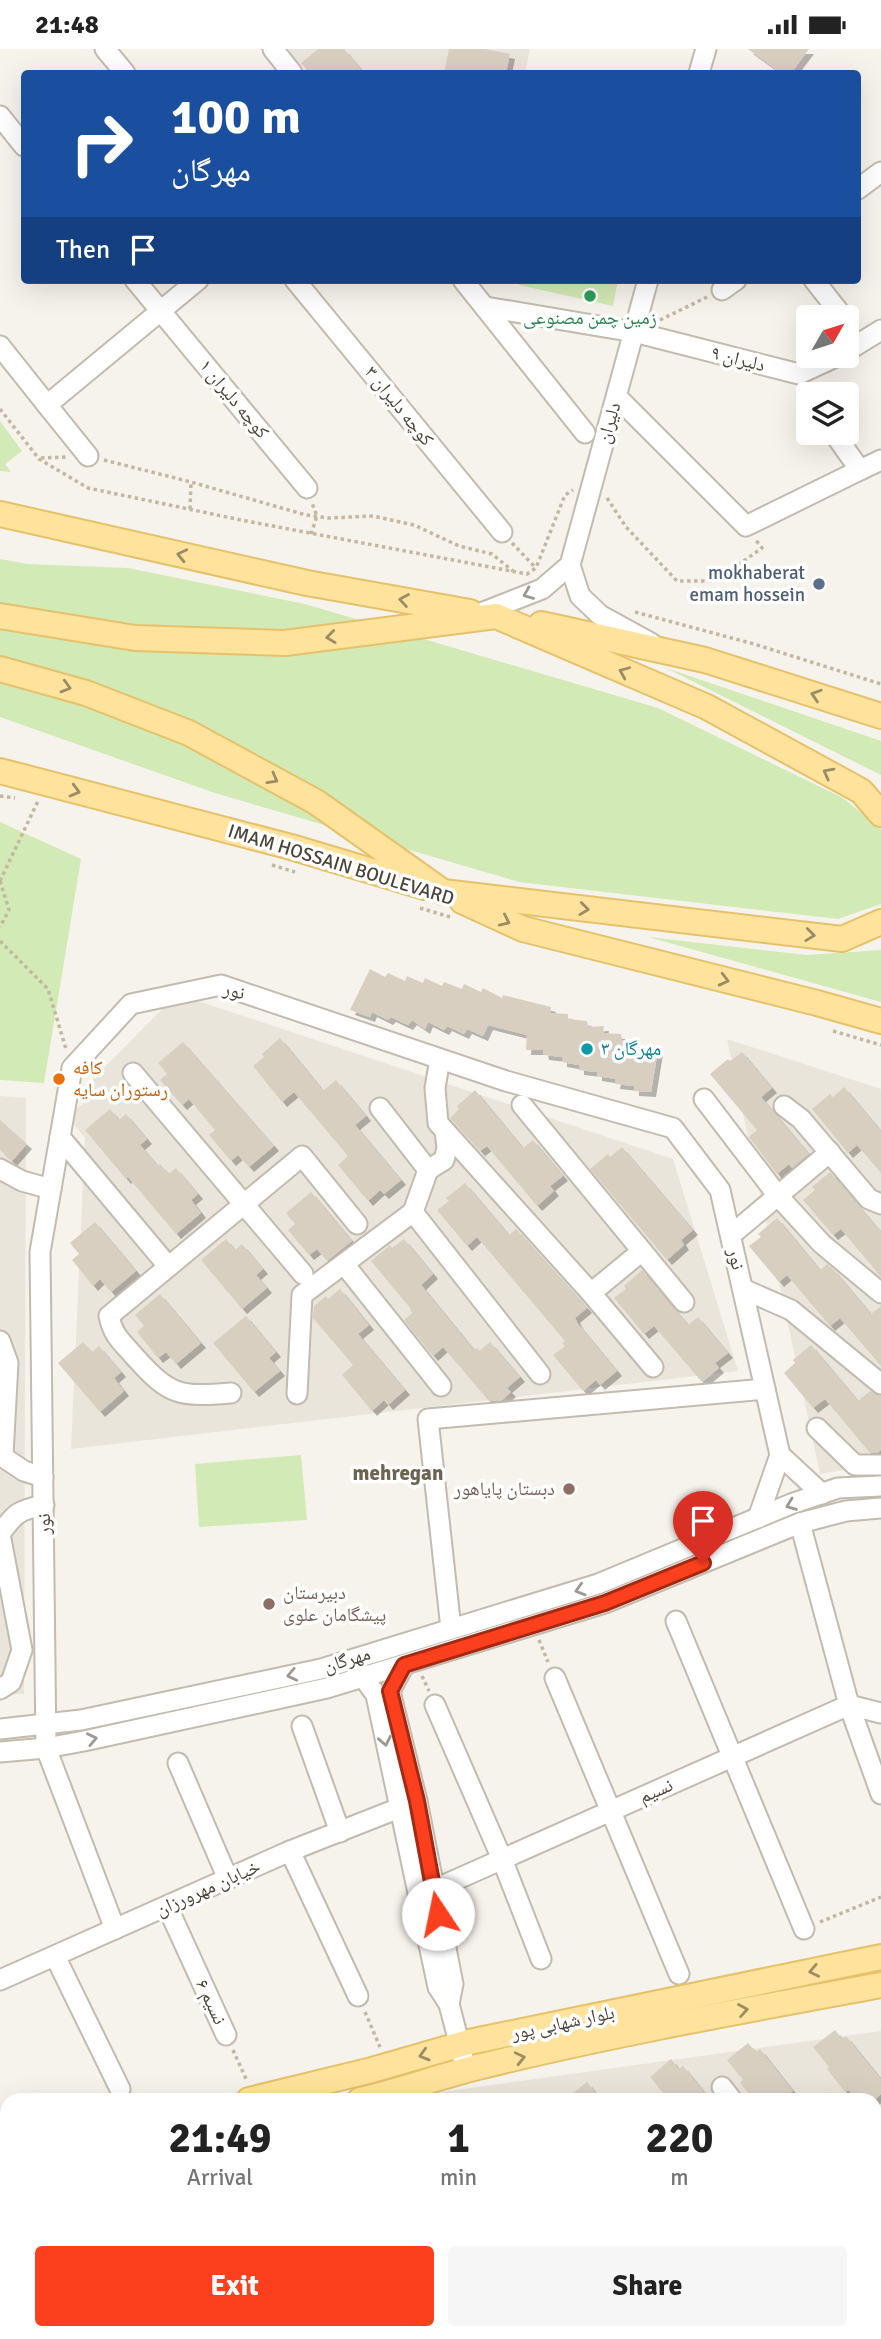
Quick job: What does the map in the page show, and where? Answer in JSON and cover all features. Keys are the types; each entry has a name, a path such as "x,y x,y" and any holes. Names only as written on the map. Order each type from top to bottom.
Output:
{"main road":[{"path":"0,514 307,583 488,615 705,660 881,716"},
{"path":"0,616 135,638 285,643 488,615 707,707 861,791 881,814"},
{"path":"0,669 86,693 188,733 316,802 443,892 842,939 881,922"},
{"name":"IMAM HOSSAIN BOULEVARD","path":"2,779 291,847 443,892 523,929 804,999 881,1021"},
{"name":"بلوار شهابی پور","path":"276,2093 458,2045 881,1957"},
{"name":"بلوار شهابی پور","path":"405,2093 467,2070 676,2023 881,1985"},
{"path":"388,2065 396,2093"}],"street":[{"path":"105,49 122,70"},
{"path":"273,49 290,70"},
{"path":"700,70 706,49"},
{"path":"0,116 21,142"},
{"path":"861,188 881,172"},
{"name":"کوچه دلیران ۱","path":"138,284 307,488"},
{"path":"47,405 193,284"},
{"name":"کوچه دلیران ۳","path":"298,284 502,533"},
{"path":"466,284 585,433"},
{"name":"دلیران","path":"570,565 647,284"},
{"path":"817,284 834,305"},
{"name":"دلیران ۹","path":"486,307 635,332 799,374 812,368"},
{"path":"859,344 881,330"},
{"path":"0,346 88,456"},
{"path":"617,397 746,526 881,460"},
{"path":"842,445 860,470"},
{"path":"488,615 542,589 570,565 580,596 600,615 665,651"},
{"name":"نور","path":"46,1748 40,1252 72,1068 131,1004 220,985 506,1081 673,1128 720,1190 780,1455"},
{"path":"440,1059 436,1087 438,1123 591,1293 653,1367"},
{"path":"133,1073 303,1275"},
{"path":"704,1099 778,1196 822,1244 881,1293"},
{"path":"522,1105 684,1302"},
{"path":"783,1106 801,1119 869,1199 881,1204"},
{"path":"380,1108 428,1170"},
{"path":"297,1394 302,1295 413,1212 428,1170 444,1160 447,1148 444,1131"},
{"path":"60,1137 167,1266"},
{"path":"731,1235 830,1152"},
{"path":"231,1393 193,1396 163,1387 112,1332 109,1316 302,1156 358,1224"},
{"path":"0,1169 22,1181 51,1189"},
{"path":"413,1212 540,1374"},
{"path":"591,1293 642,1251"},
{"path":"344,1263 442,1386"},
{"path":"743,1289 791,1310 881,1384"},
{"path":"0,1341 8,1363 2,1455 24,1471 43,1477"},
{"path":"451,1629 428,1419 765,1389"},
{"path":"817,1428 855,1465 881,1465"},
{"path":"758,1518 780,1455 822,1494"},
{"name":"مهرگان","path":"0,1729 81,1720 321,1669 598,1584 822,1494 838,1489 881,1486"},
{"path":"0,1689 11,1682 22,1650 0,1534 22,1509 44,1505"},
{"name":"مهرگان","path":"0,1752 46,1748 327,1688 605,1603 800,1523 846,1511 881,1508"},
{"path":"800,1523 849,1705 881,1794"},
{"path":"696,1544 703,1563"},
{"path":"676,1621 804,1929"},
{"path":"410,1663 390,1691 438,1987 449,2004 458,2045 467,2070"},
{"path":"363,1677 376,1695 433,1890 453,1984 449,2004"},
{"path":"555,1678 679,1975"},
{"path":"435,1705 502,1860 541,1959"},
{"path":"849,1705 881,1713"},
{"name":"نسیم","path":"433,1890 849,1705"},
{"path":"302,1726 340,1832"},
{"path":"46,1748 115,1929"},
{"path":"178,1763 228,1879"},
{"name":"خیابان مهرورزان","path":"0,1980 290,1851 408,1804"},
{"path":"290,1851 358,1996"},
{"name":"نسیم ۶","path":"167,1906 226,2035"},
{"path":"55,1955 120,2089"}],"path":[{"path":"635,332 729,285"},
{"path":"0,409 39,459 88,488 527,574 536,568 565,495 594,477 626,527 677,581 715,581 762,548 746,526"},
{"path":"39,459 88,456 317,516 373,516 414,525 459,545 492,554 513,571"},
{"path":"190,509 191,482"},
{"path":"307,488 317,516 312,534"},
{"path":"502,533 552,581"},
{"path":"633,611 754,644 881,684"},
{"path":"2,779 25,799"},
{"path":"0,927 9,910 0,881 38,800"},
{"path":"260,862 299,873"},
{"path":"417,907 456,919"},
{"path":"0,941 48,989 72,1068"},
{"path":"831,1030 881,1045"},
{"path":"533,1626 555,1678"},
{"path":"410,1663 435,1705"},
{"path":"804,1929 881,1897"},
{"path":"358,1996 388,2065"},
{"name":"نسیم ۶","path":"226,2035 250,2093"}],"shaded area":[{"path":"287,49 530,49 526,70 305,70"},
{"path":"177,994 673,1159 738,1371 71,1449 85,1138 68,1117 87,1100 88,1084"},
{"path":"727,1039 881,1089 881,1463 820,1474"},
{"path":"0,1096 26,1098 24,1694 0,1695"},
{"path":"881,2031 881,2093 435,2093"}],"green space":[{"name":"زمین چمن مصنوعی","path":"519,284 617,284 613,306"},
{"path":"0,421 22,451 5,464 11,472 0,471"},
{"path":"0,559 27,564 128,568 305,604 658,708 843,798 881,829 881,904 838,919 519,882 215,793 0,717"},
{"path":"666,668 881,741 881,775"},
{"path":"0,822 81,859 44,1083 0,1080"},
{"path":"648,937 807,955 881,950 881,1002"},
{"path":"301,1455 307,1520 199,1527 195,1464"}],"building":[{"path":"318,49 344,49 362,70 307,70 301,63"},
{"path":"449,49 485,49 510,54 507,70 445,70"},
{"path":"748,49 809,49 793,70 777,70"},
{"path":"370,969 385,977 388,973 405,981 407,976 423,983 425,978 442,986 444,982 462,989 464,984 481,992 483,988 502,998 503,995 551,1007 550,1013 568,1014 568,1019 587,1021 588,1027 604,1026 603,1033 621,1034 622,1040 640,1041 641,1048 658,1050 651,1092 634,1091 634,1086 615,1084 616,1079 597,1076 597,1072 579,1070 579,1065 562,1062 562,1057 544,1055 543,1050 526,1050 527,1035 488,1025 483,1036 467,1029 464,1034 447,1026 444,1030 428,1022 425,1029 412,1020 408,1025 372,1012 370,1017 350,1010"},
{"path":"280,1038 321,1088 324,1090 336,1080 366,1116 355,1125 401,1180 384,1194 380,1190 368,1201 338,1165 348,1156 294,1092 282,1102 253,1066"},
{"path":"183,1042 274,1146 249,1167 238,1155 231,1161 209,1135 215,1130 189,1099 182,1105 160,1080 167,1074 158,1063"},
{"path":"742,1052 772,1088 761,1097 809,1154 792,1168 789,1164 777,1174 749,1137 757,1130 710,1074 728,1059 730,1061"},
{"path":"844,1087 881,1131 881,1173 857,1145 848,1153 812,1109 830,1094 833,1097"},
{"path":"475,1090 523,1148 533,1140 563,1176 550,1186 554,1191 537,1206 487,1146 480,1151 450,1118 459,1109 457,1106"},
{"path":"110,1109 119,1120 126,1114 147,1139 140,1145 158,1166 160,1164 169,1174 176,1168 198,1194 191,1200 201,1213 176,1234 85,1130"},
{"path":"0,1120 27,1144 12,1161 0,1150"},
{"path":"622,1147 693,1230 681,1240 684,1245 667,1260 590,1169 608,1154 610,1157"},
{"path":"830,1172 881,1232 881,1277 841,1229 833,1235 803,1200 815,1190 812,1187"},
{"path":"465,1183 509,1235 516,1229 587,1308 575,1318 617,1371 600,1385 596,1380 583,1391 553,1355 565,1346 562,1343 565,1341 477,1237 467,1246 437,1210 449,1201 446,1198"},
{"path":"311,1192 352,1241 327,1261 317,1249 309,1255 288,1230 295,1224 286,1213"},
{"path":"777,1218 820,1270 827,1264 833,1269 871,1314 881,1306 881,1366 840,1318 830,1326 787,1275 779,1282 749,1246 761,1237 758,1234"},
{"path":"95,1222 136,1271 111,1292 100,1279 93,1286 72,1260 79,1254 70,1243"},
{"path":"226,1239 235,1250 242,1244 263,1269 256,1275 267,1288 242,1309 201,1260"},
{"path":"404,1239 433,1274 421,1285 474,1350 477,1348 479,1351 490,1342 520,1377 507,1388 511,1392 502,1400 489,1401 443,1347 433,1356 404,1320 412,1313 411,1309 371,1261 390,1245 392,1248"},
{"path":"642,1270 688,1325 698,1317 728,1353 715,1363 719,1368 702,1382 654,1326 644,1334 614,1298 626,1289 624,1286"},
{"path":"340,1289 369,1325 358,1334 405,1390 388,1405 384,1400 372,1411 342,1375 353,1365 313,1318 314,1306"},
{"path":"160,1294 201,1343 176,1364 166,1352 158,1358 137,1332 144,1326 135,1315"},
{"path":"246,1316 276,1352 269,1358 280,1371 254,1392 213,1343"},
{"path":"83,1342 92,1352 99,1346 121,1372 114,1378 124,1391 100,1412 58,1363"},
{"path":"811,1345 858,1401 870,1391 881,1396 881,1450 878,1453 870,1453 825,1399 813,1408 784,1373 795,1363 793,1360"},
{"path":"835,2030 842,2039 846,2036 881,2079 881,2093 851,2093 849,2090 845,2092 813,2047"},
{"path":"748,2043 756,2052 760,2049 793,2091 748,2093 740,2083 743,2080 727,2060"},
{"path":"671,2059 679,2069 683,2066 705,2093 663,2093 650,2077"},
{"path":"587,2082 596,2093 573,2093"}],"place":[{"name":"زمین چمن مصنوعی","path":"590,296"},
{"name":"mokhaberat emam hossein","path":"819,584"},
{"name":"مهرگان ۳","path":"587,1049"},
{"name":"کافه رستوران سایه","path":"59,1079"},
{"name":"دبستان پایاهور","path":"569,1489"},
{"name":"دبیرستان پیشگامان علوی","path":"269,1604"}],"district":[{"name":"mehregan","path":"398,1473"}],"route":[{"path":"438,1914 417,1801 390,1691 404,1665 605,1603 703,1563"}]}
